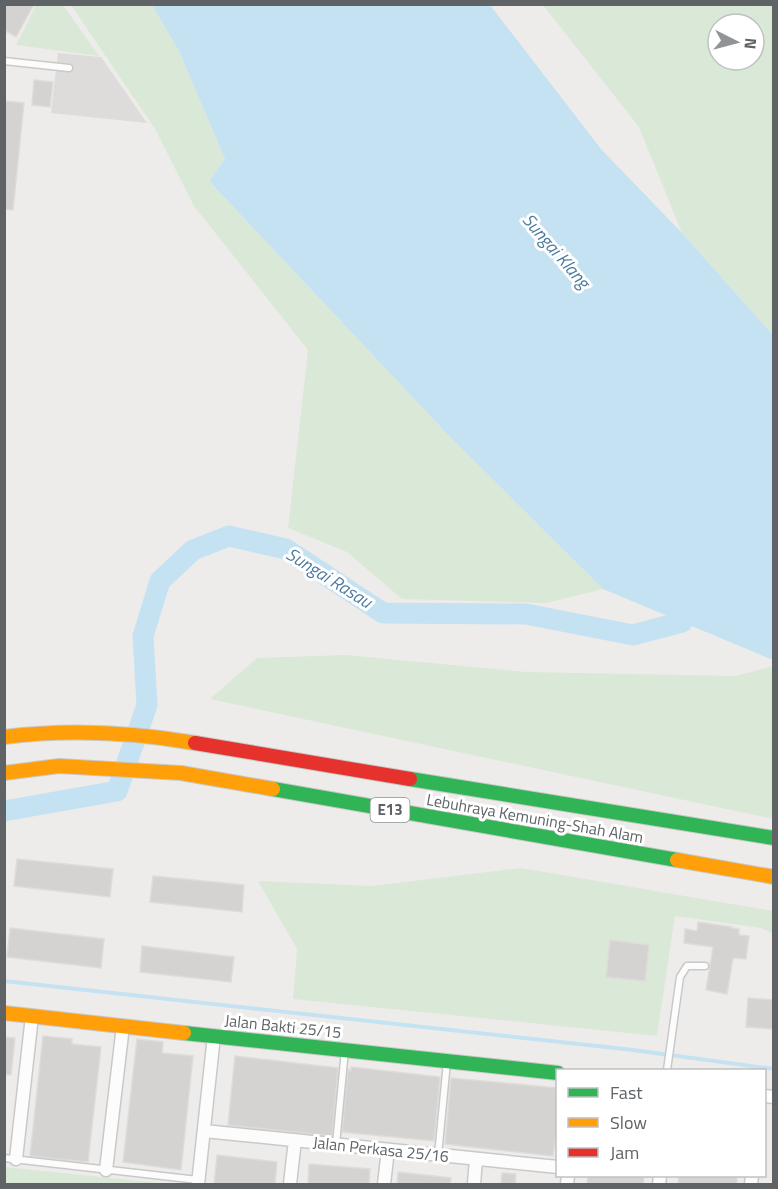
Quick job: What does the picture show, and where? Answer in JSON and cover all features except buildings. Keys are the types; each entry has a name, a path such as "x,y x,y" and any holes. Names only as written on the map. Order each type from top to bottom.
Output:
{"main road":[{"name":"Lebuhraya Kemuning-Shah Alam","path":"4,737 48,732 90,731 186,740 774,838"},
{"name":"Lebuhraya Kemuning-Shah Alam","path":"4,773 59,766 181,773 774,877"},
{"name":"Jalan Bakti 25/15","path":"4,1013 556,1073"}],"street":[{"path":"10,1158 32,1016"},
{"path":"106,1170 123,1026"},
{"path":"198,1182 214,1035"},
{"name":"Jalan Perkasa 25/16","path":"204,1131 556,1167"},
{"path":"290,1185 295,1140"},
{"path":"384,1185 388,1150"},
{"path":"474,1185 476,1159"}],"lane":[{"path":"4,61 69,68"},
{"path":"667,1069 680,977 687,966 705,966"},
{"path":"336,1144 345,1050"},
{"path":"438,1155 447,1061"},
{"path":"10,1158 198,1182"}],"shaded area":[{"path":"58,53 101,57 147,123 51,113"}],"green space":[{"path":"36,5 63,5 99,56 16,45"},
{"path":"71,5 152,5 179,51 225,159 209,181 451,438 603,589 546,603 402,599 347,552 288,528 308,350 194,206 155,129"},
{"path":"543,5 773,5 773,335 682,233 639,127"},
{"path":"346,655 526,672 736,676 773,666 773,819 210,699 257,658"},
{"path":"521,868 773,911 773,934 761,928 675,916 657,1036 293,999 297,949 258,881 372,886"},
{"path":"5,1167 169,1184 5,1184"}],"water":[{"name":"Sungai Klang","path":"152,5 490,5 601,149 682,233 773,335 773,660 603,589 451,438 209,181 225,159 179,51"}],"waterway":[{"name":"Sungai Rasau","path":"4,811 117,791 147,705 143,636 160,581 193,550 229,536 286,549 383,613 526,614 633,635 682,622 695,599"},
{"path":"4,981 633,1050 774,1069"}],"traffic: fast":[{"path":"410,779 774,838"},
{"path":"273,789 677,860"},
{"path":"184,1033 556,1073"}],"traffic: slow":[{"path":"4,737 76,732 147,736 195,743"},
{"path":"4,773 59,766 181,773 273,789"},
{"path":"677,860 774,877"},
{"path":"4,1013 184,1033"}],"traffic: jam":[{"path":"195,743 410,779"}]}
